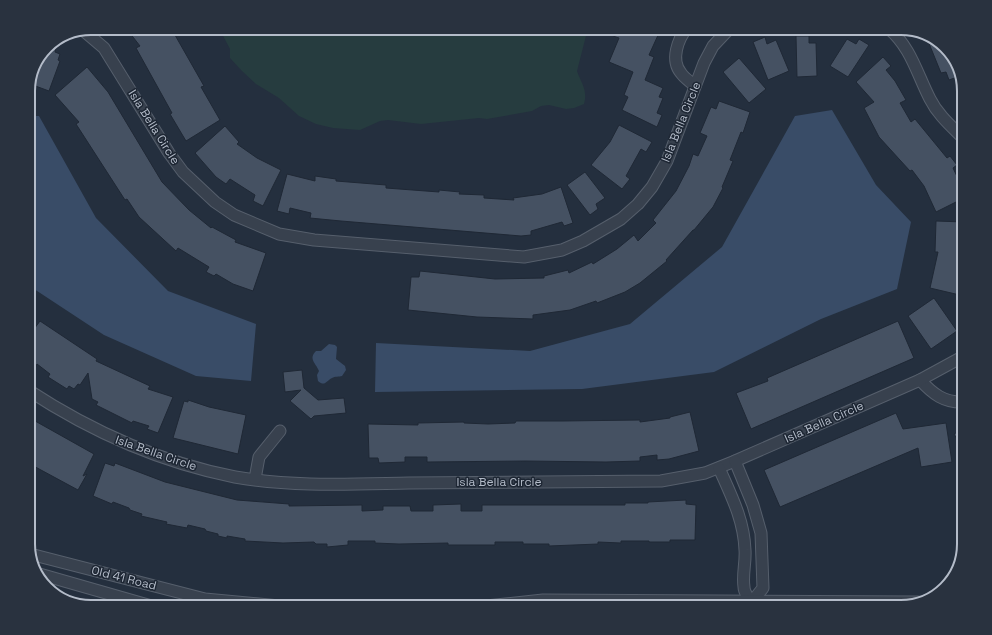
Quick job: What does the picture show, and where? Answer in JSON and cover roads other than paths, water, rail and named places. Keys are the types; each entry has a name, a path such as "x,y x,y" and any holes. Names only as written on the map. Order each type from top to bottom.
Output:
{"street":[{"name":"Isla Bella Circle","path":"89,35 104,48 169,153 183,172 215,202 241,218 279,234 314,240 524,257 562,250 583,241 621,219 638,204 652,187 667,161 695,86 713,46 723,35"},
{"path":"682,35 680,38 676,61 680,73 695,86"},
{"path":"894,35 908,50 929,98 939,114 957,131"},
{"name":"Isla Bella Circle","path":"35,394 84,424 123,443 175,462 235,476 255,479 319,484 661,481 684,478 719,468 920,380 957,360"},
{"path":"920,380 934,395 943,399 957,402"},
{"path":"255,479 259,457 280,431"},
{"path":"735,461 753,505 761,533 762,588 754,600"},
{"path":"719,468 738,509 743,530 746,550 744,588 749,600"},
{"path":"738,509 753,505"},
{"name":"Old 41 Road","path":"36,556 205,599 216,600"},
{"name":"Old 41 Road","path":"45,576 130,600"}],"water":[{"path":"832,110 876,185 911,222 897,289 821,319 714,372 582,389 375,392 376,343 530,351 630,324 722,247 795,116"},
{"path":"35,116 39,116 96,218 168,291 256,324 251,381 196,376 104,335 35,290"},
{"path":"329,344 337,347 336,359 345,366 346,370 342,376 333,377 325,383 320,383 317,375 319,371 313,361 313,356 316,351 321,351"}]}
